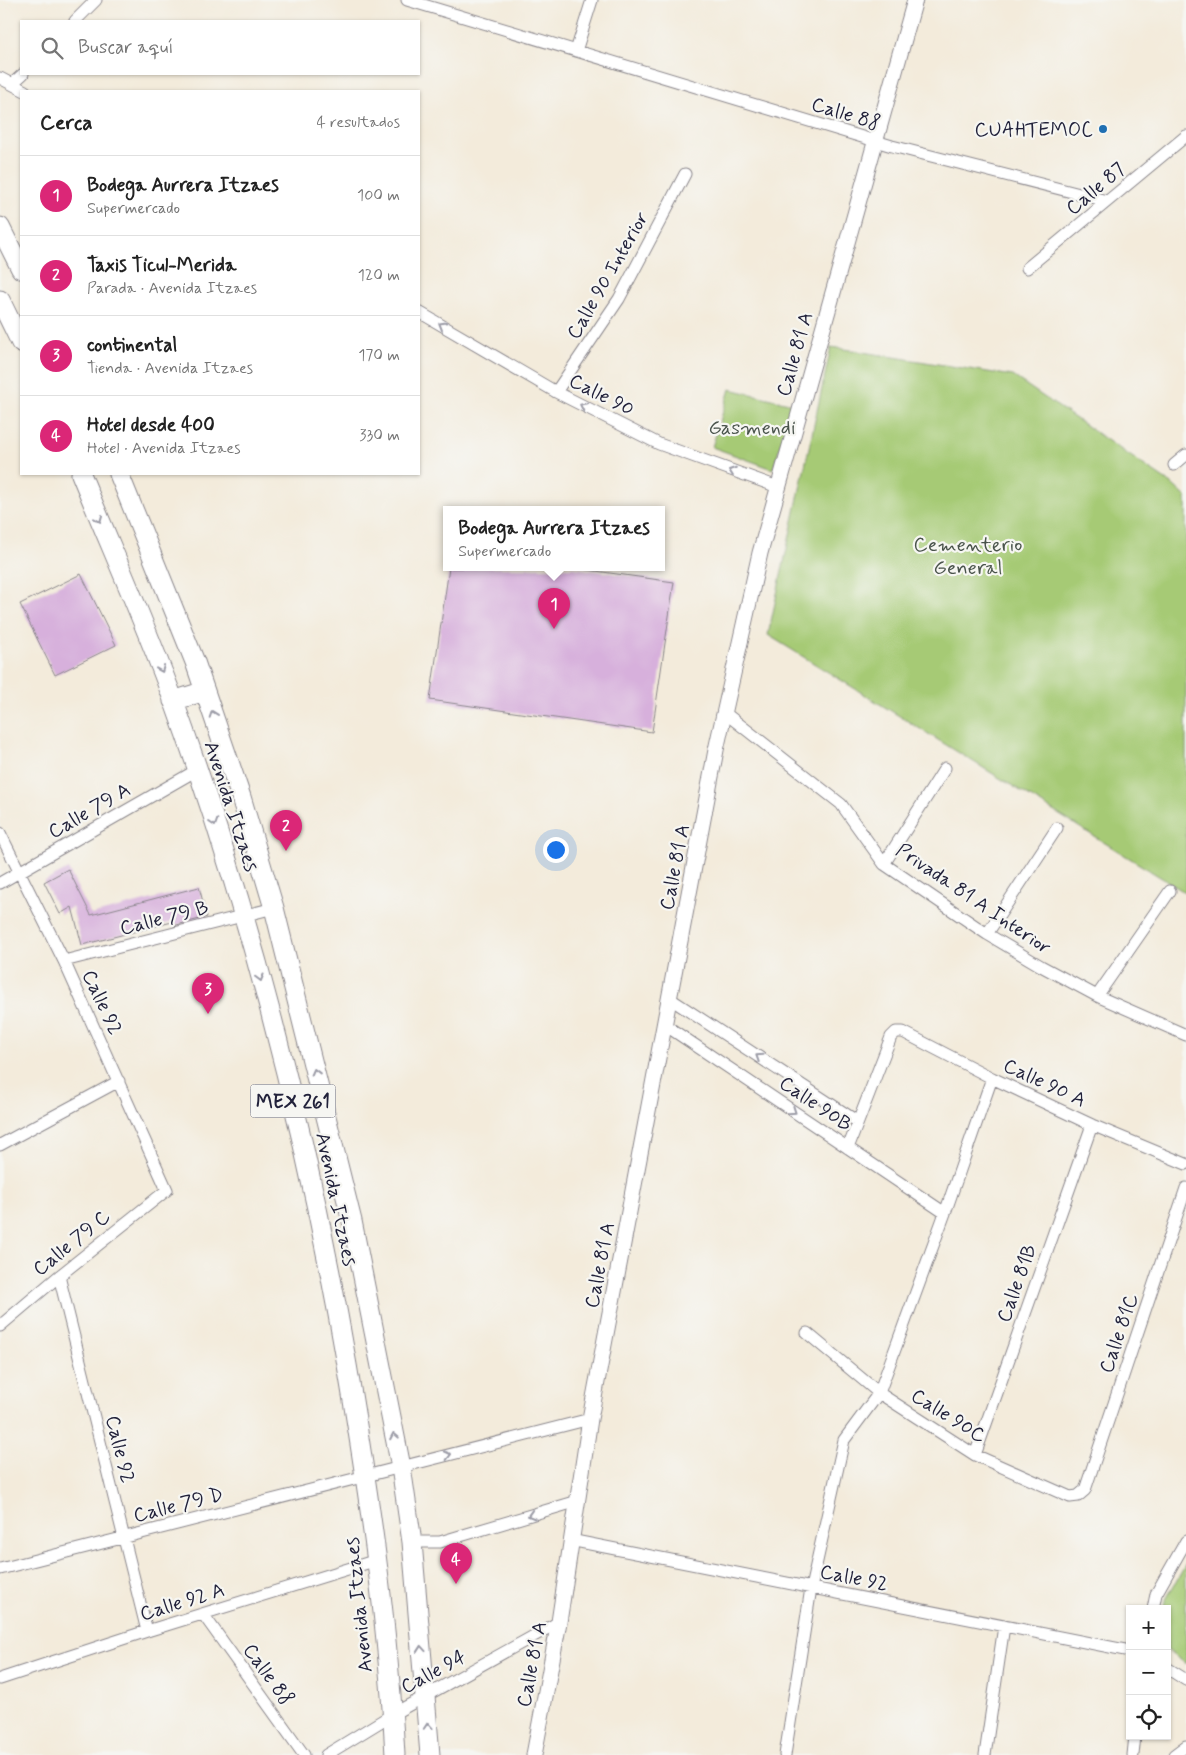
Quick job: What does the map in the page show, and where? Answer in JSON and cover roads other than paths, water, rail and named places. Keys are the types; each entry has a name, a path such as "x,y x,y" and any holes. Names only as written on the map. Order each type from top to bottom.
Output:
{"main road":[{"path":"0,226 20,267"},
{"path":"0,300 20,340"},
{"name":"Avenida Itzaes","path":"81,475 173,701 197,770 244,916 294,1105 321,1228 366,1475 393,1714 395,1755"},
{"name":"Avenida Itzaes","path":"119,475 205,691 241,797 274,908 352,1221 401,1467 412,1542 430,1755"},
{"path":"173,701 205,691"},
{"path":"321,1228 352,1221"}],"street":[{"path":"76,20 96,0"},
{"name":"Calle 88","path":"407,0 874,141 1108,201"},
{"path":"576,51 592,0"},
{"name":"Calle 81 A","path":"534,1755 560,1622 570,1540 578,1501 590,1419 716,750 760,553 915,0"},
{"path":"12,84 22,75"},
{"path":"0,78 23,90"},
{"name":"Calle 87","path":"1027,268 1185,140"},
{"name":"Calle 90 Interior","path":"556,392 619,300 685,174"},
{"name":"Calle 90","path":"420,313 556,392 659,444 778,487"},
{"path":"1174,465 1186,455"},
{"name":"Privada 81 A Interior","path":"725,713 841,804 884,864 987,934 1041,966 1097,996 1186,1035"},
{"path":"884,864 945,768"},
{"name":"Calle 79 A","path":"0,883 197,770"},
{"path":"987,934 1057,828"},
{"name":"Calle 92","path":"0,833 64,961 167,1190"},
{"path":"1097,996 1170,891"},
{"name":"Calle 79 B","path":"64,961 274,908"},
{"path":"669,998 858,1122 848,1148"},
{"name":"Calle 90B","path":"665,1025 945,1212"},
{"name":"Calle 90 A","path":"858,1122 891,1037 896,1032 903,1032 992,1078 1092,1125 1186,1164"},
{"path":"785,1755 811,1588 844,1440 879,1393 992,1078"},
{"path":"0,1145 118,1081"},
{"name":"Calle 81B","path":"975,1454 1092,1125"},
{"name":"Calle 81C","path":"1085,1490 1186,1188"},
{"name":"Calle 79 C","path":"0,1326 59,1276 167,1190"},
{"name":"Calle 92","path":"59,1276 147,1631"},
{"name":"Calle 90C","path":"807,1333 879,1393 975,1454 1070,1497 1078,1496 1085,1490"},
{"path":"366,1475 590,1419"},
{"name":"Calle 79 D","path":"0,1569 366,1475"},
{"path":"412,1542 440,1542 578,1501"},
{"name":"Calle 92","path":"570,1540 1126,1650"},
{"path":"1154,1605 1156,1594 1186,1541"},
{"name":"Calle 92 A","path":"0,1679 147,1631 377,1560"},
{"name":"Calle 88","path":"203,1614 304,1755"},
{"name":"Calle 94","path":"326,1755 393,1714 560,1622"},
{"path":"985,1755 1004,1626"},
{"path":"1171,1671 1186,1680"},
{"path":"1133,1755 1135,1740"},
{"path":"1174,1755 1186,1746"}],"place":[{"name":"CUAHTEMOC","path":"1103,129"},
{"name":"Bodega Aurrera Itzaes","path":"554,629"},
{"name":"Taxis Ticul-Merida","path":"286,851"},
{"name":"continental","path":"208,1014"},
{"name":"Hotel desde 400","path":"456,1584"}],"park label":[{"name":"Gasmendi","path":"752,427"},
{"name":"Cementerio General","path":"968,556"}]}
